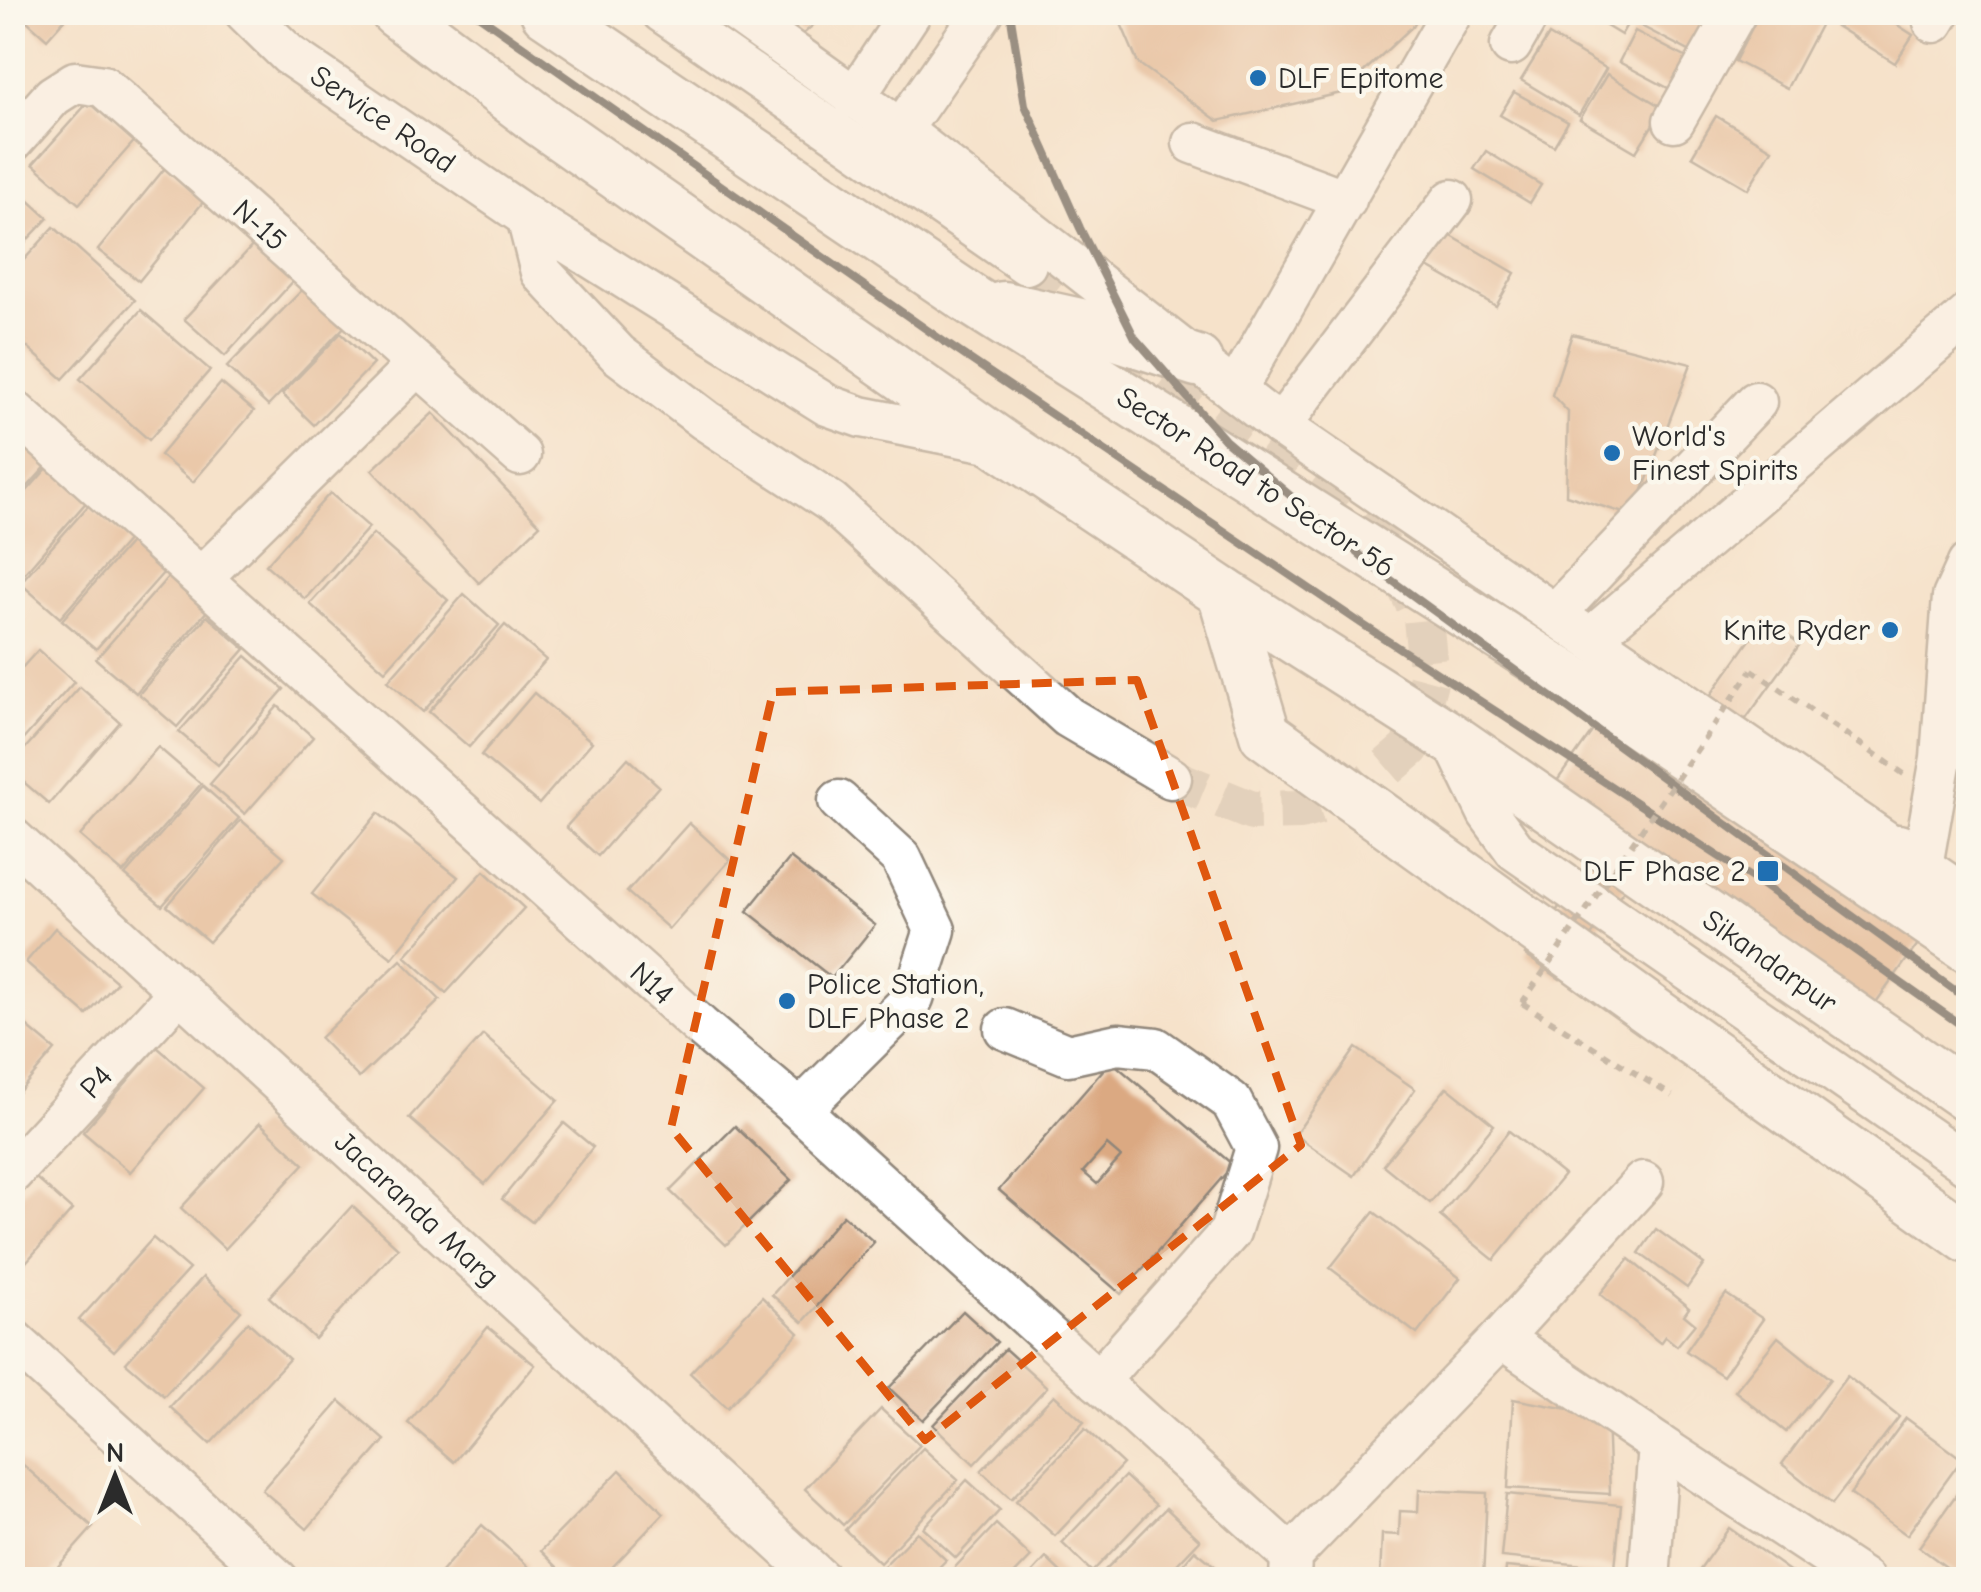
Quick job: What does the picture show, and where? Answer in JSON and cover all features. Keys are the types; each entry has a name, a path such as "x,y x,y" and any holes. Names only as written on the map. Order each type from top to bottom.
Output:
{"main road":[{"path":"396,12 542,122 1002,445 1223,594 1265,734 1968,1238"},
{"name":"Sector Road to Sector 56","path":"546,12 973,302 1956,923"},
{"path":"973,302 1089,326 1216,376"},
{"name":"Sikandarpur","path":"1223,594 1452,738 1968,1097"},
{"path":"1910,858 1956,923"}],"street":[{"name":"Service Road","path":"246,12 289,55 528,217 827,404 861,416 1002,445"},
{"path":"662,12 1026,264"},
{"path":"854,98 911,12"},
{"path":"901,130 983,12"},
{"path":"1216,376 1346,200 1452,12"},
{"path":"1674,121 1736,12"},
{"path":"741,14 901,130 1280,426 1910,858 1941,758 1953,597 1968,564"},
{"name":"N-15","path":"12,142 75,82 102,86 520,455"},
{"path":"1193,143 1346,200"},
{"path":"1280,426 1452,200"},
{"path":"528,217 541,272 618,354 705,420 831,502 1068,717 1171,778"},
{"path":"1592,637 1968,315"},
{"path":"201,578 417,365"},
{"path":"1556,613 1756,402"},
{"name":"N14","path":"12,409 700,1026 800,1110 1098,1381 1290,1568"},
{"path":"1452,738 1488,813 1515,850 1968,1165"},
{"path":"800,1110 913,998 935,930 901,858 839,801"},
{"name":"Jacaranda Marg","path":"12,838 822,1580"},
{"name":"P4","path":"12,1174 180,992"},
{"path":"1005,1029 1068,1055 1118,1044 1156,1048 1231,1101 1256,1148 1230,1232 1098,1381"},
{"path":"1290,1568 1643,1182"},
{"path":"1502,1338 1864,1580"},
{"path":"12,1339 278,1580"},
{"path":"1649,1580 1659,1445"}],"path":[{"path":"1672,1096 1522,1003 1752,670 1889,764"}],"highlighted area":[{"path":"1137,680 1301,1145 925,1440 671,1128 773,692"}],"building":[{"path":"17,12 71,12 47,39"},
{"path":"783,12 828,12 802,35"},
{"name":"DLF Epitome","path":"1116,12 1421,12 1413,26 1341,93 1218,121 1138,63"},
{"path":"1583,12 1627,12 1632,16 1621,35"},
{"path":"1648,12 1698,12 1711,19 1693,53 1641,26"},
{"path":"1760,12 1825,16 1787,88 1735,61"},
{"path":"1844,12 1877,12 1913,35 1895,63 1836,26"},
{"path":"1635,31 1687,58 1670,89 1619,62"},
{"path":"1549,35 1606,69 1579,115 1521,80"},
{"path":"1607,74 1663,108 1636,152 1580,119"},
{"path":"1514,92 1568,122 1554,146 1500,115"},
{"path":"92,98 138,137 79,204 33,164"},
{"path":"1716,116 1772,149 1748,189 1692,156"},
{"path":"1486,151 1541,185 1530,203 1474,169"},
{"path":"165,168 204,201 139,281 98,250"},
{"path":"15,188 48,218 12,256 12,191"},
{"path":"54,227 135,300 63,379 12,334 12,273"},
{"path":"1448,234 1515,273 1496,306 1428,267"},
{"path":"256,242 296,278 225,356 184,319"},
{"path":"308,284 348,323 268,406 227,367"},
{"path":"141,310 210,370 149,440 80,379"},
{"path":"341,333 373,364 314,425 282,394"},
{"name":"World's Finest Spirits","path":"1572,334 1691,364 1633,516 1566,495 1568,412 1552,395"},
{"path":"221,383 254,411 193,482 160,455"},
{"path":"433,413 540,525 479,583 372,470"},
{"path":"12,430 50,462 12,504"},
{"path":"50,465 89,499 21,577 12,570 12,508"},
{"path":"330,493 369,527 305,599 266,565"},
{"path":"89,505 129,539 60,618 20,583"},
{"path":"373,534 448,600 385,671 310,604"},
{"path":"130,543 164,572 96,649 62,620"},
{"path":"168,577 207,611 136,693 96,659"},
{"path":"464,594 499,625 423,712 388,681"},
{"path":"207,616 245,649 177,727 139,694"},
{"path":"1765,619 1800,644 1730,741 1951,898 1869,1012 1648,856 1560,979 1525,955 1613,831 1552,788 1611,705 1695,717"},
{"path":"505,625 546,660 469,747 429,712"},
{"path":"38,650 74,682 12,752 12,679"},
{"path":"246,656 284,689 218,765 179,732"},
{"path":"80,687 120,722 49,804 12,772 12,763"},
{"path":"534,693 592,742 539,804 481,755"},
{"path":"278,706 313,737 245,814 210,784"},
{"path":"158,747 201,784 123,873 80,836"},
{"path":"628,758 659,786 598,856 566,827"},
{"path":"203,786 239,818 162,906 125,875"},
{"path":"378,813 458,877 392,958 312,894"},
{"path":"241,820 284,857 209,942 167,906"},
{"path":"689,823 730,860 669,929 627,892"},
{"path":"790,858 875,925 832,978 747,911"},
{"path":"484,871 524,908 446,993 405,956"},
{"path":"55,928 117,982 87,1015 26,962"},
{"path":"401,960 440,1000 359,1078 320,1038"},
{"path":"12,1014 55,1050 12,1100"},
{"path":"483,1035 558,1100 485,1184 409,1118"},
{"path":"157,1047 204,1088 130,1172 83,1132"},
{"path":"1356,1048 1415,1089 1354,1176 1295,1135"},
{"path":"1111,1061 1233,1165 1121,1294 999,1190","holes":["1107,1145 1121,1157 1097,1184 1083,1172"]},
{"path":"1447,1087 1494,1125 1430,1203 1383,1165"},
{"path":"260,1123 304,1164 225,1249 181,1208"},
{"path":"564,1123 593,1147 532,1222 502,1199"},
{"path":"735,1126 791,1180 726,1245 670,1191"},
{"path":"1509,1131 1564,1175 1494,1260 1440,1216"},
{"path":"36,1178 72,1210 12,1278 12,1204"},
{"path":"352,1206 398,1248 315,1339 269,1297"},
{"path":"1374,1212 1460,1278 1417,1334 1330,1268"},
{"path":"843,1215 874,1242 803,1322 772,1295"},
{"path":"1656,1229 1704,1264 1687,1288 1639,1253"},
{"path":"153,1238 189,1269 114,1351 79,1320"},
{"path":"1629,1259 1689,1308 1684,1315 1695,1324 1677,1346 1665,1336 1660,1343 1600,1294"},
{"path":"203,1277 241,1311 164,1396 126,1363"},
{"path":"1726,1294 1763,1319 1723,1376 1686,1351"},
{"path":"762,1297 799,1333 727,1408 690,1373"},
{"path":"963,1311 997,1342 923,1420 889,1388"},
{"path":"248,1322 289,1359 210,1444 170,1407"},
{"path":"488,1327 535,1365 454,1462 408,1423"},
{"path":"1778,1337 1830,1379 1786,1432 1735,1391"},
{"path":"1005,1349 1047,1387 974,1464 933,1425"},
{"path":"1847,1376 1899,1417 1832,1504 1782,1464"},
{"path":"1054,1395 1084,1422 1011,1499 981,1471"},
{"path":"1513,1399 1607,1416 1610,1494 1508,1488"},
{"path":"340,1401 385,1440 307,1529 262,1490"},
{"path":"881,1409 920,1445 843,1525 805,1489"},
{"path":"1906,1418 1962,1459 1907,1535 1850,1494"},
{"path":"1085,1429 1123,1464 1055,1536 1016,1501"},
{"path":"923,1448 958,1480 880,1563 845,1530"},
{"path":"12,1455 93,1527 46,1580 12,1580"},
{"path":"620,1470 664,1513 600,1580 570,1580 541,1551"},
{"path":"1125,1476 1156,1505 1092,1572 1062,1543"},
{"path":"1968,1478 1968,1580 1964,1580 1919,1547"},
{"path":"967,1480 1000,1510 956,1558 923,1528"},
{"path":"1419,1490 1487,1493 1483,1580 1380,1580 1382,1534 1399,1535 1400,1511 1418,1512"},
{"path":"1507,1494 1621,1505 1615,1568 1501,1557"},
{"path":"1166,1508 1200,1540 1162,1580 1107,1580 1101,1574"},
{"path":"996,1524 1031,1557 1009,1580 943,1580"},
{"path":"482,1525 528,1566 516,1580 434,1580"},
{"path":"1729,1528 1802,1580 1692,1580"},
{"path":"917,1532 946,1560 927,1580 893,1580 882,1568"},
{"path":"1195,1550 1232,1580 1170,1580"},
{"path":"1046,1558 1069,1580 1026,1580"},
{"path":"1506,1567 1614,1577 1505,1580"}],"tunnel":[{"path":"1026,264 1334,500 1391,556 1423,619 1429,678 1410,748 1356,794 1300,810 1252,811 1171,778"}],"railway":[{"path":"474,12 943,341 1362,624 1758,882 1968,1030"},
{"path":"1010,12 1025,105 1135,338 1225,440 1379,571 1968,1000"}],"place":[{"name":"DLF Epitome","path":"1258,78"},
{"name":"World's Finest Spirits","path":"1612,453"},
{"name":"Knite Ryder","path":"1890,630"},
{"name":"DLF Phase 2","path":"1768,871"},
{"name":"Police Station, DLF Phase 2","path":"787,1001"}]}
